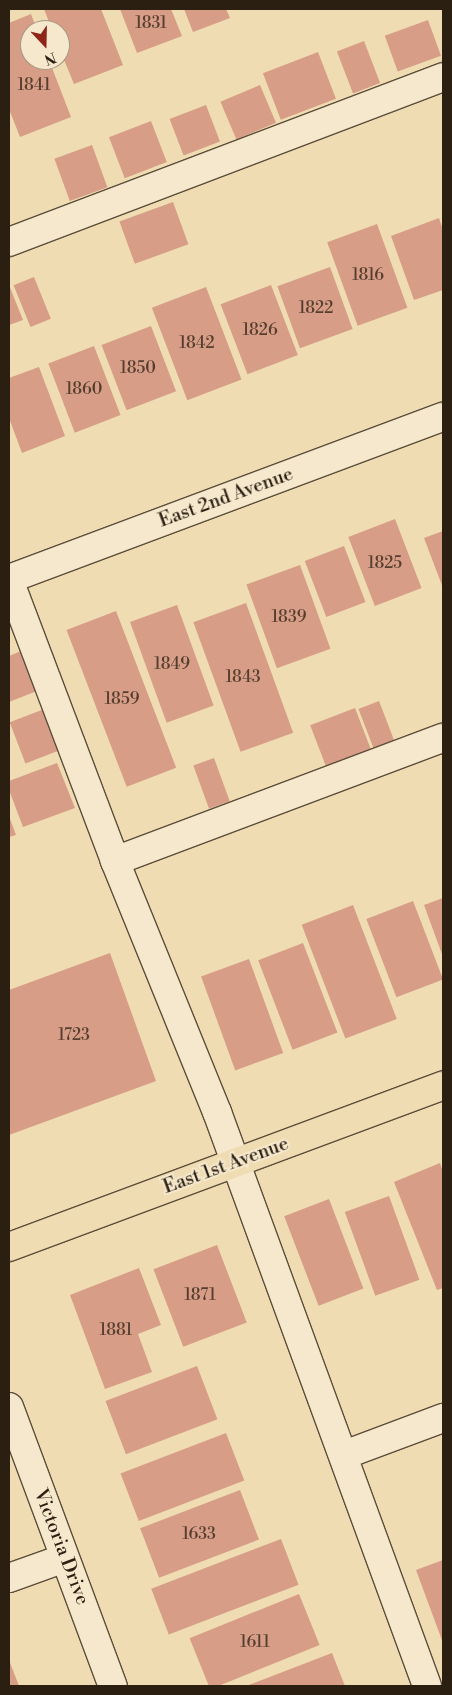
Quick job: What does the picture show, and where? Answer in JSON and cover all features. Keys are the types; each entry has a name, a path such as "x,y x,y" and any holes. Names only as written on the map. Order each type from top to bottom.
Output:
{"main road":[{"name":"East 1st Avenue","path":"9,1247 443,1086"}],"street":[{"path":"9,242 443,77"},
{"name":"East 2nd Avenue","path":"9,579 443,417"},
{"path":"9,579 115,861 235,1162 344,1455 427,1686"},
{"path":"115,861 443,738"},
{"name":"Victoria Drive","path":"9,1407 113,1686"},
{"path":"344,1455 443,1418"},
{"path":"9,1578 65,1558"}],"building":[{"path":"44,9 101,9 123,65 74,84 68,70 70,70 70,20 48,20"},
{"path":"120,9 171,9 182,36 137,53"},
{"path":"184,9 226,9 230,18 193,32"},
{"path":"31,14 33,20 20,20 20,70 53,70 71,117 20,137 9,109 9,23"},
{"path":"428,20 441,56 398,71 385,36"},
{"path":"364,41 380,83 353,93 337,51"},
{"path":"318,52 336,99 281,120 263,73"},
{"path":"260,85 276,123 236,140 220,102"},
{"path":"206,105 220,141 184,155 170,119"},
{"path":"151,121 167,162 125,178 109,137"},
{"path":"92,145 107,187 70,201 54,159"},
{"path":"173,202 188,244 135,264 119,221"},
{"path":"439,218 443,230 443,290 414,300 391,236"},
{"path":"377,224 407,308 358,326 327,242"},
{"path":"330,267 353,329 300,348 277,286"},
{"path":"34,277 51,319 30,327 14,285"},
{"path":"9,285 23,320 9,325"},
{"path":"271,285 298,355 247,374 221,304"},
{"path":"206,287 241,379 187,400 152,308"},
{"path":"151,326 176,391 127,410 102,345"},
{"path":"94,346 121,415 75,433 48,364"},
{"path":"39,367 65,436 22,453 9,418 9,378"},
{"path":"395,519 422,588 375,606 348,537"},
{"path":"443,531 443,588 424,538"},
{"path":"344,546 366,602 326,617 305,561"},
{"path":"300,565 330,649 277,668 246,584"},
{"path":"246,603 293,733 241,752 193,622"},
{"path":"177,605 214,706 167,723 130,622"},
{"path":"116,611 176,768 127,787 67,630"},
{"path":"26,649 42,689 9,702 9,656"},
{"path":"379,701 395,742 374,750 358,709"},
{"path":"47,708 63,749 25,763 10,722"},
{"path":"355,708 371,750 326,767 310,725"},
{"path":"214,758 230,801 209,809 193,766"},
{"path":"57,763 75,808 23,827 9,790 9,781"},
{"path":"9,816 16,835 9,837"},
{"path":"443,898 443,957 424,905"},
{"path":"413,901 443,979 396,997 366,919"},
{"path":"353,905 397,1019 345,1039 302,925"},
{"path":"303,943 337,1033 293,1050 258,960"},
{"path":"110,953 156,1081 9,1135 9,990"},
{"path":"249,959 283,1053 235,1070 201,976"},
{"path":"440,1163 443,1172 443,1288 437,1290 394,1182"},
{"path":"389,1196 419,1280 375,1296 345,1212"},
{"path":"329,1199 363,1289 319,1306 284,1216"},
{"path":"217,1245 247,1322 183,1347 154,1269"},
{"path":"139,1268 161,1325 138,1334 152,1372 105,1389 70,1295"},
{"path":"197,1366 217,1419 126,1454 106,1401"},
{"path":"226,1433 244,1481 139,1521 121,1473"},
{"path":"240,1490 259,1539 159,1578 140,1528"},
{"path":"281,1539 299,1585 169,1635 151,1589"},
{"path":"443,1560 443,1643 416,1570"},
{"path":"299,1594 320,1645 218,1686 209,1686 190,1638"},
{"path":"332,1653 345,1686 246,1686"},
{"path":"9,1660 19,1686 9,1686"}]}
